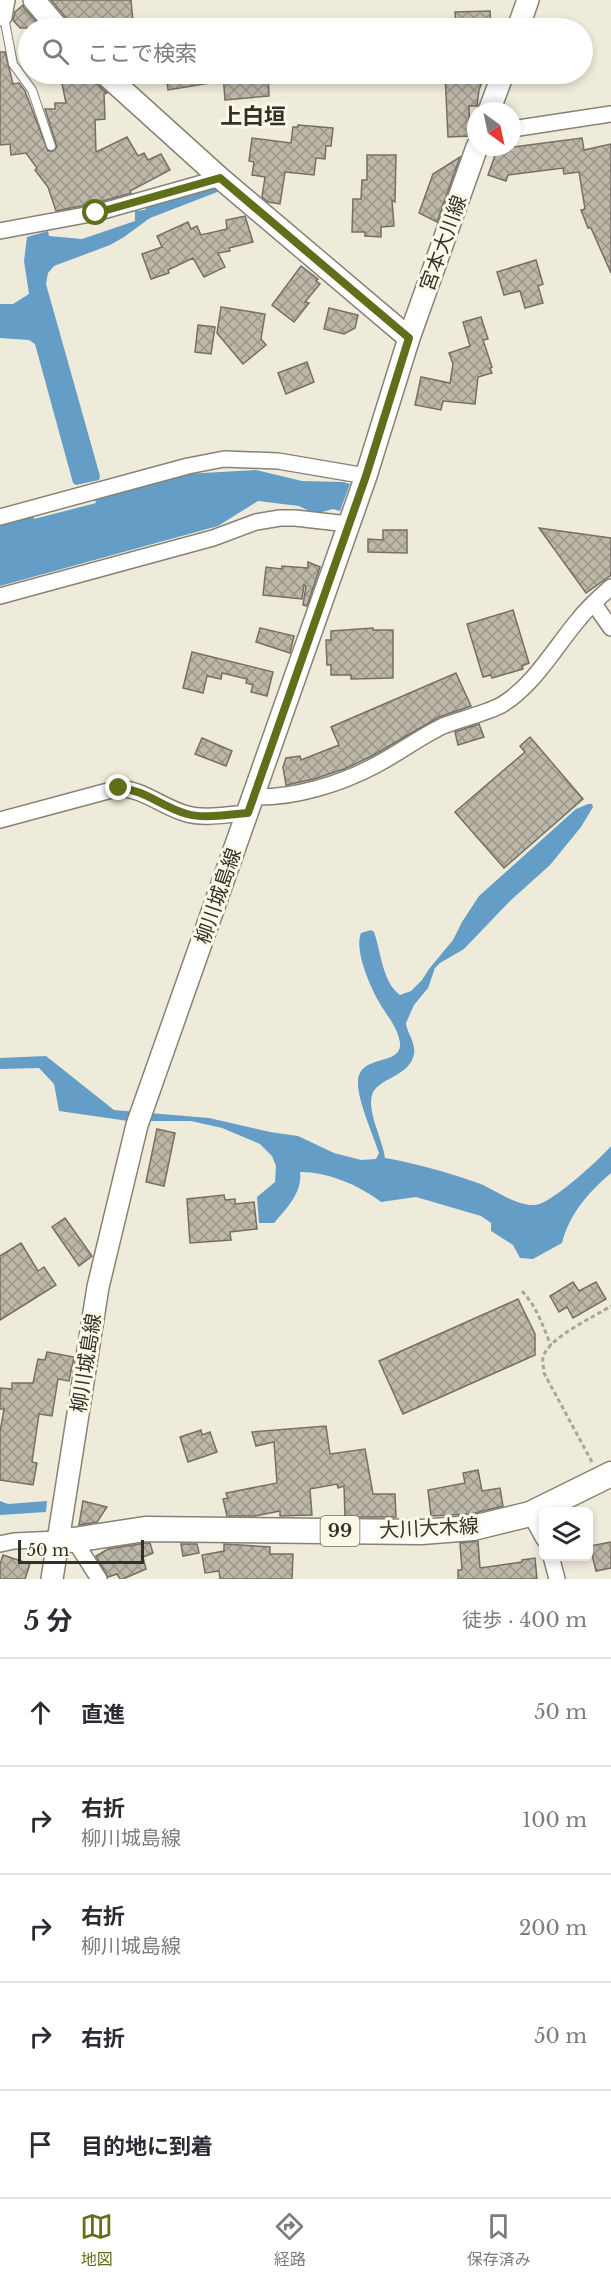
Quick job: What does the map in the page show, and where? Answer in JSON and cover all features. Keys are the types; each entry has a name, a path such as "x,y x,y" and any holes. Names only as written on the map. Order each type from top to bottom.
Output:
{"main road":[{"path":"34,0 49,18"},
{"path":"522,18 528,0"},
{"path":"116,84 220,178 409,338"},
{"path":"492,102 498,84"},
{"name":"宮本大川線","path":"409,338 474,156"},
{"name":"柳川城島線","path":"52,1579 66,1540 98,1287 137,1125 365,479 409,338"},
{"name":"大川大木線","path":"66,1540 145,1529 421,1532 473,1528 530,1514 606,1477"}],"street":[{"path":"2,17 8,0"},
{"path":"521,128 611,114"},
{"path":"0,231 96,213 220,178"},
{"path":"0,517 188,466 224,459 278,461 365,479"},
{"path":"0,596 213,538 256,522 295,518 348,524"},
{"path":"0,820 119,788 135,789 171,809 190,815 251,805 320,787 374,766 441,727 502,705 543,666 580,617 611,587"},
{"path":"594,604 611,628"},
{"path":"530,1514 539,1531"},
{"path":"0,1544 14,1541 66,1540 99,1579"},
{"path":"552,1561 557,1579"}],"lane":[{"path":"2,17 13,64 18,71"},
{"path":"28,84 32,90 51,146"}],"path":[{"path":"522,1291 537,1311 551,1346"},
{"path":"606,1477 544,1373 542,1360 551,1346 566,1333 611,1306"}],"water":[{"path":"218,187 220,191 150,218 110,245 54,266 48,273 46,284 100,476 99,480 76,485 73,483 35,344 29,340 0,338 0,304 13,304 29,294 24,261 27,237 48,231 49,236 82,239 135,221 135,211 145,210 148,205"},
{"path":"256,470 302,481 350,484 340,511 333,509 315,514 299,506 258,501 218,526 0,586 0,525 33,515 34,519 96,503 95,500 185,474"},
{"path":"592,804 593,807 581,827 550,865 510,901 464,949 435,968 428,988 414,1005 406,1023 414,1046 411,1062 400,1073 375,1089 371,1102 373,1118 385,1158 464,1178 527,1205 542,1203 563,1190 611,1146 611,1173 581,1204 565,1232 562,1243 533,1259 520,1258 513,1245 491,1231 491,1223 481,1216 416,1197 381,1202 363,1190 321,1174 300,1172 299,1186 288,1206 274,1223 259,1223 257,1197 275,1182 276,1166 272,1156 260,1144 222,1128 191,1121 128,1121 59,1111 54,1084 39,1068 0,1069 0,1058 46,1056 114,1110 209,1118 298,1136 334,1153 361,1160 376,1159 379,1153 363,1107 358,1082 360,1073 365,1067 394,1055 399,1050 400,1043 397,1032 375,995 364,968 359,940 361,933 371,930 374,932 386,974 394,989 400,995 411,991 453,940 479,896 576,809"},
{"path":"0,1501 8,1504 47,1501 46,1512 0,1515"}],"building":[{"path":"51,0 131,0 133,18 66,18"},
{"path":"23,5 33,18 18,18 18,26 13,20 15,12"},
{"path":"490,11 490,18 455,18 455,12"},
{"path":"0,52 5,52 13,84 20,84 25,91 48,151 53,151 57,147 45,109 55,109 55,103 66,103 62,84 97,84 107,93 104,94 105,119 95,120 96,152 127,137 138,156 144,153 148,160 161,154 170,170 130,191 131,193 56,211 48,187 26,153 11,155 10,144 0,145"},
{"path":"167,84 205,84 168,90"},
{"path":"224,84 268,84 269,96 225,100"},
{"path":"445,84 481,84 478,102 467,102 467,136 448,137"},
{"path":"298,125 333,128 331,146 326,146 325,159 316,158 314,175 285,172 280,204 268,202 262,197 265,177 252,175 254,162 249,161 252,138 291,143 293,127 298,127"},
{"path":"582,138 584,150 611,144 611,273 581,210 585,209 579,172 564,174 563,168 508,175 506,181 488,175 495,156 521,156 521,146"},
{"path":"367,155 396,155 395,202 392,200 394,226 381,227 381,237 365,236 365,232 352,232 353,199 361,199 362,180 367,180"},
{"path":"460,157 437,222 419,213 433,174"},
{"path":"245,216 253,242 218,253 225,267 204,277 193,258 168,270 169,273 151,279 142,254 162,247 157,236 188,222 191,229 197,226 201,235 227,229 226,220"},
{"path":"536,260 543,284 538,286 543,303 525,308 520,291 504,295 497,272"},
{"path":"301,266 318,279 316,281 320,284 305,302 309,303 294,322 272,305"},
{"path":"221,307 265,314 261,339 266,345 243,364 217,333"},
{"path":"329,308 358,315 355,328 344,334 324,329"},
{"path":"481,317 488,339 483,340 492,373 478,377 475,404 443,401 441,410 415,405 421,377 450,383 453,364 449,353 470,346 463,322"},
{"path":"198,325 215,327 211,354 195,352"},
{"path":"307,362 314,382 286,394 278,373"},
{"path":"539,528 611,538 611,575 586,593"},
{"path":"383,530 407,530 407,553 368,552 368,539 383,540"},
{"path":"308,562 320,567 307,606 303,605 306,586 304,585 302,599 263,595 266,567 308,568"},
{"path":"513,610 529,663 522,666 523,669 492,678 491,675 483,677 467,624"},
{"path":"260,628 294,636 290,653 256,642"},
{"path":"373,628 373,630 393,630 393,678 351,679 351,675 331,675 331,665 327,665 326,640 331,640 331,631"},
{"path":"192,652 273,672 267,696 251,692 253,685 246,683 247,679 222,673 221,679 207,676 203,693 183,688"},
{"path":"456,673 471,706 439,717 372,756 344,769 286,785 283,767 286,758 300,756 301,760 339,745 331,727"},
{"path":"479,724 484,737 458,745 455,732"},
{"path":"530,737 583,799 504,868 455,812 525,752 520,746"},
{"path":"202,738 232,751 226,766 195,754"},
{"path":"157,1129 175,1133 164,1186 146,1182"},
{"path":"224,1195 225,1200 235,1199 235,1204 254,1202 257,1229 230,1232 231,1240 190,1243 187,1199"},
{"path":"65,1218 92,1256 79,1266 52,1227"},
{"path":"21,1243 38,1271 44,1267 56,1285 0,1320 0,1256"},
{"path":"573,1282 579,1291 596,1282 606,1299 573,1318 567,1307 559,1312 550,1296"},
{"path":"518,1299 535,1334 535,1355 403,1414 379,1361"},
{"path":"47,1352 74,1357 69,1381 58,1379 52,1416 39,1414 32,1462 37,1463 33,1485 0,1480 0,1432 4,1409 0,1409 0,1388 12,1389 12,1383 33,1383 38,1359 45,1360"},
{"path":"326,1426 330,1454 365,1449 373,1494 395,1494 396,1517 345,1517 344,1486 338,1488 337,1484 310,1489 312,1515 280,1516 280,1511 255,1516 227,1516 223,1499 228,1498 226,1493 277,1483 274,1442 256,1446 252,1432"},
{"path":"201,1430 202,1435 210,1432 217,1452 188,1462 180,1437"},
{"path":"478,1470 482,1491 500,1488 503,1506 471,1514 431,1516 428,1490 465,1483 463,1473"},
{"path":"83,1501 107,1507 97,1522 79,1525"},
{"path":"478,1541 480,1568 535,1558 537,1579 458,1579 458,1570 462,1570 460,1543"},
{"path":"611,1542 611,1568 596,1571 593,1545"},
{"path":"150,1543 153,1553 143,1557 146,1569 123,1579 120,1579 117,1574 108,1577 96,1556 108,1549"},
{"path":"181,1544 197,1544 199,1553 183,1556"},
{"path":"224,1544 270,1547 270,1554 293,1554 292,1579 220,1579 219,1571 205,1573 202,1555 224,1551"},
{"path":"3,1555 30,1564 25,1579 0,1579 0,1564"}],"district":[{"name":"上白垣","path":"253,116"}],"route":[{"path":"96,213 220,178 409,338 366,476 248,813 190,815 171,809 135,789 119,788"}]}
